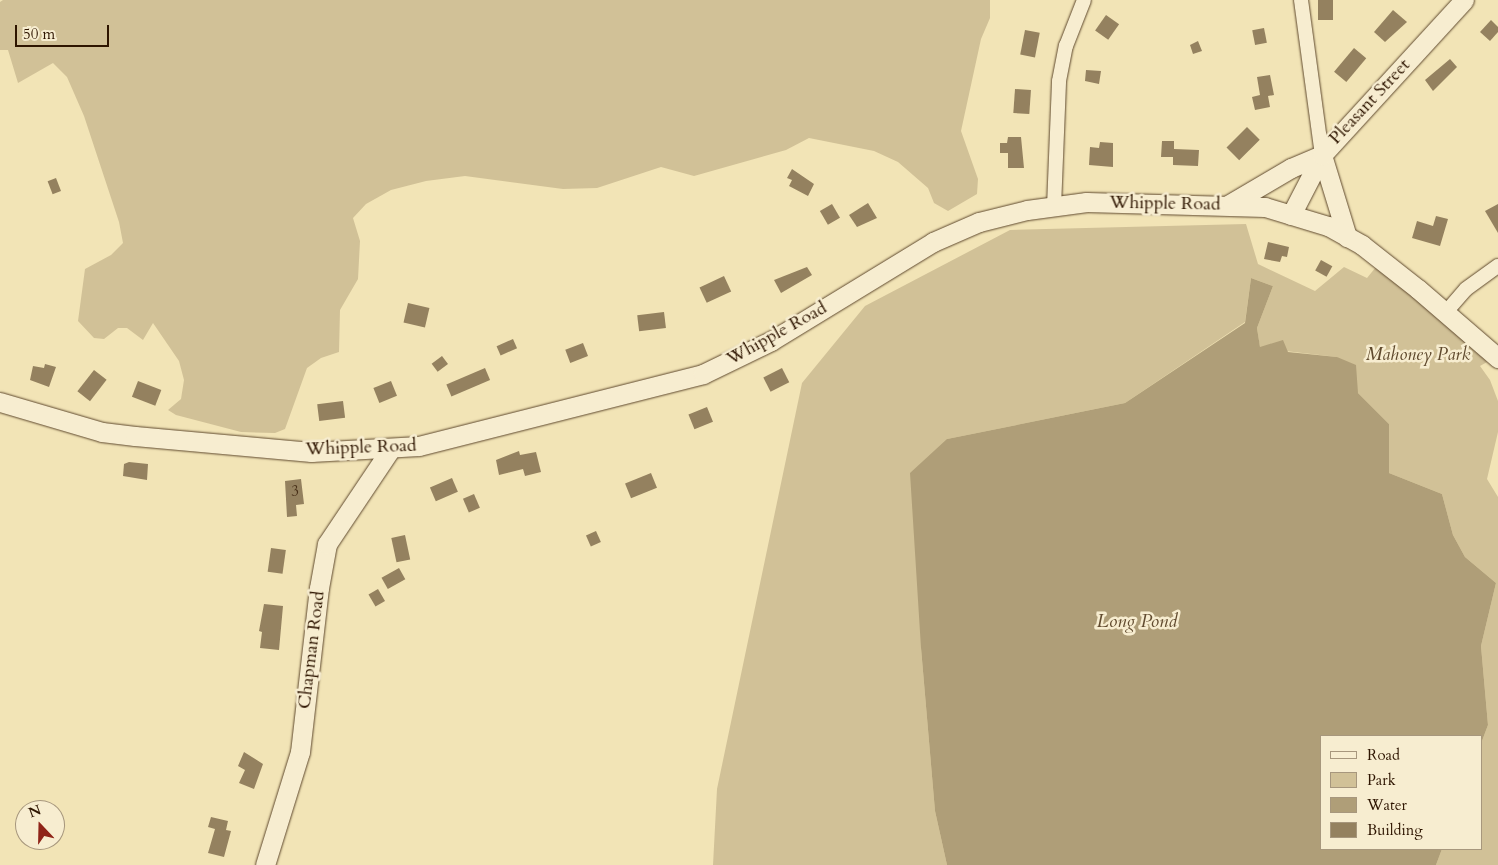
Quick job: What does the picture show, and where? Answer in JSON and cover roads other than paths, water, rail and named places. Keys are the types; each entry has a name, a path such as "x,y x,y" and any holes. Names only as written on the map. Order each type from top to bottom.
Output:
{"main road":[{"name":"Pleasant Street","path":"1291,215 1322,155 1464,0"},
{"path":"1228,205 1291,168 1322,155 1347,237"},
{"name":"Whipple Road","path":"0,402 102,432 311,452 390,450 462,437 703,374 771,341 933,242 979,222 1086,202 1265,207 1328,226 1347,237 1446,312 1498,358"},
{"name":"Chapman Road","path":"265,865 300,752 319,588 327,544 390,450"}],"street":[{"path":"1054,207 1059,81 1066,46 1084,0"},
{"path":"1301,0 1322,155"},
{"path":"1446,312 1466,289 1498,266"}],"water":[{"name":"Long Pond","path":"1251,278 1273,286 1257,328 1260,347 1283,340 1288,352 1337,357 1356,365 1358,393 1389,424 1389,473 1442,494 1453,535 1465,557 1496,583 1481,646 1488,725 1483,738 1483,735 1320,735 1320,850 1442,850 1436,865 947,865 935,811 921,648 910,473 947,439 1125,403 1245,323"}],"park label":[{"name":"Mahoney Park","path":"1418,355"}]}
